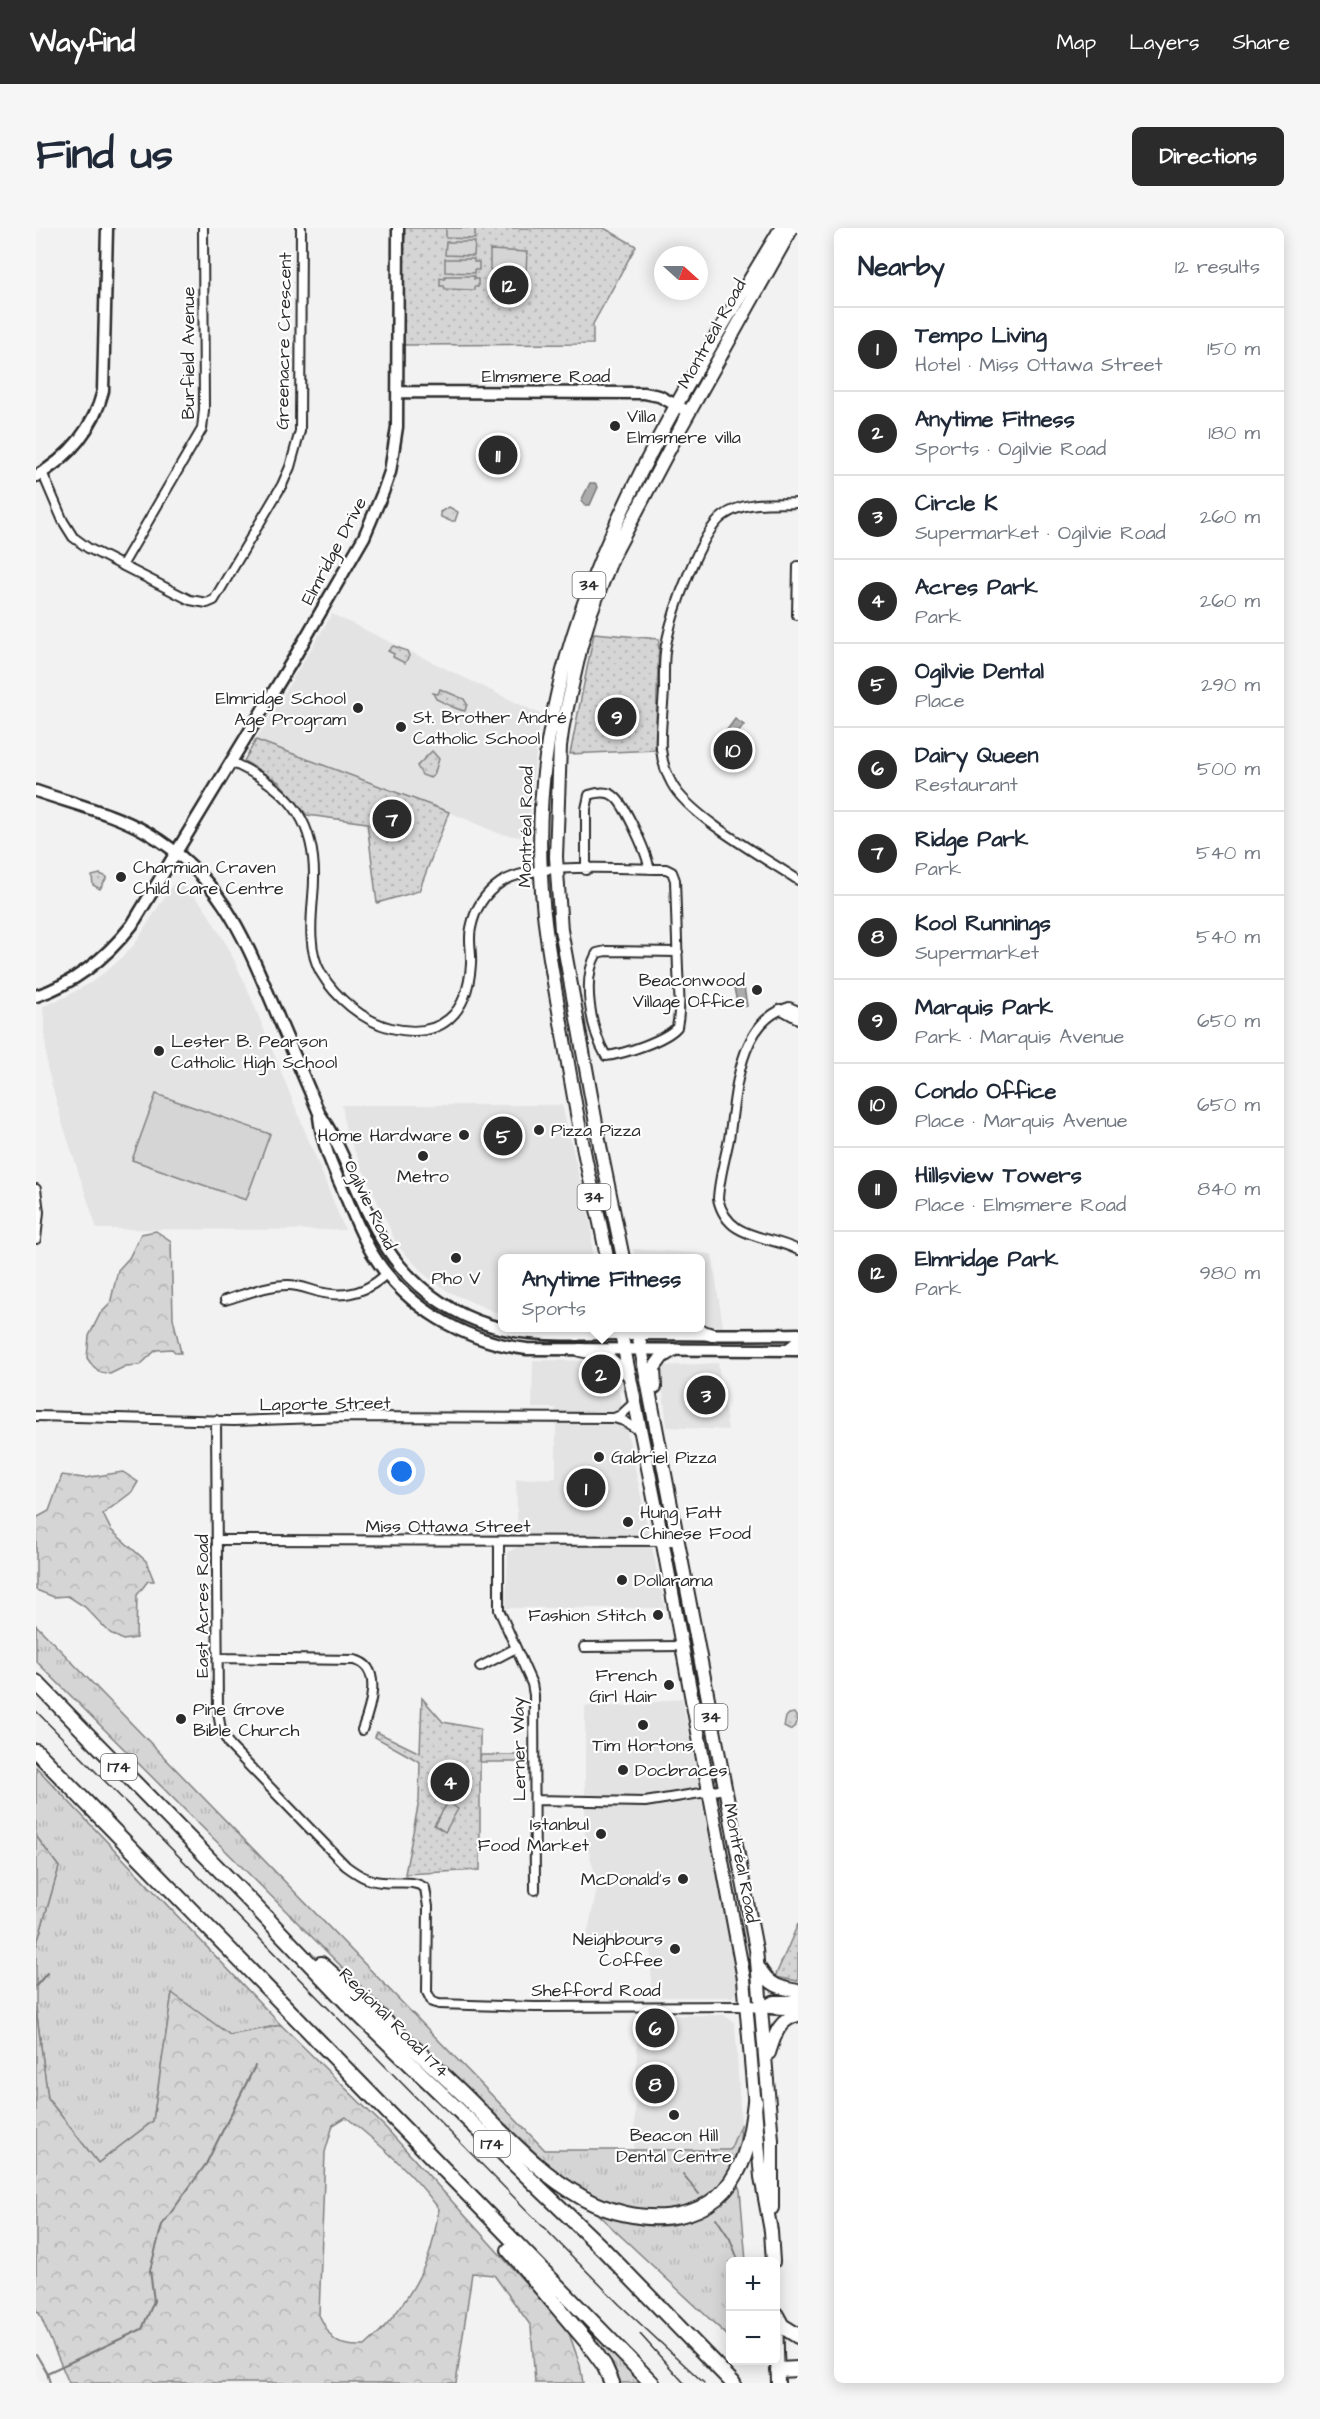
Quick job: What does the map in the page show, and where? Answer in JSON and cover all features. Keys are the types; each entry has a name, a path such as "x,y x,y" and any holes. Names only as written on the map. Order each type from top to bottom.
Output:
{"highway":[{"name":"Regional Road 174","path":"36,1682 352,2008 604,2250 733,2383"},
{"name":"174","path":"36,1751 652,2383"},
{"path":"252,1903 405,2040 540,2168 573,2192 598,2205 634,2216 655,2218 674,2217 706,2205 724,2190 737,2172 748,2144 755,2102"},
{"path":"436,2163 587,2342 604,2365 612,2383"},
{"path":"780,2323 798,2336"},
{"path":"778,2376 798,2369"}],"main road":[{"name":"Montréal Road","path":"605,1254 547,945 540,871 541,807 545,760 557,691 575,624 609,537 676,405 781,228"},
{"name":"Montréal Road","path":"622,1254 561,930 556,870 560,746 567,705 585,634 612,558 689,412 792,228"},
{"path":"585,1153 601,1151"},
{"path":"577,1334 581,1332"},
{"name":"Montréal Road","path":"620,1332 710,1792 748,2006 761,2177 771,2231"},
{"name":"Montréal Road","path":"638,1332 752,1924 762,2007 772,2151 773,2257"},
{"path":"702,1332 712,1335"},
{"path":"580,1350 605,1355 630,1376"},
{"path":"656,1430 659,1413 654,1368 662,1357 673,1350"},
{"path":"757,1963 774,1986 798,1991"},
{"path":"766,2063 780,2024 798,2015"}],"street":[{"path":"39,474 60,461 84,434 94,417 104,391 106,228"},
{"name":"Burfield Avenue","path":"123,564 202,429 204,410 203,228"},
{"name":"Greenacre Crescent","path":"39,474 73,537 88,548 190,600 207,603 214,600 282,485 290,467 300,430 301,228"},
{"name":"Elmridge Drive","path":"36,996 79,977 108,952 132,925 294,658 375,514 390,472 394,449 398,392 398,228"},
{"name":"Elmsmere Road","path":"398,392 644,393 658,396 689,412"},
{"path":"798,503 752,504 739,507 722,517 708,531 676,607 666,641 661,747 664,766 671,783 682,799 722,830 798,880"},
{"path":"797,615 798,566"},
{"path":"231,762 255,772 275,786 301,817 312,846 314,876 311,933 320,971 344,1000 370,1019 388,1027 423,1031 441,1025 456,1014 465,998 470,979 470,933 479,904 489,891 510,878 556,870 666,869 672,873 675,880 678,952 680,1014 677,1027 664,1037 615,1055 606,1056 598,1043 591,1016 592,962 597,953 606,951 678,952"},
{"name":"Ogilvie Road","path":"36,791 138,828 176,854 213,888 237,923 319,1113 334,1135 380,1236 400,1266 430,1295 455,1311 498,1327"},
{"path":"586,870 586,809 589,795 602,792 615,796 621,805 642,844 649,869"},
{"path":"798,1011 789,1007 780,1009 760,1024 742,1062 718,1199 721,1211 733,1226 743,1232 788,1244 798,1250"},
{"path":"780,1009 798,1019"},
{"name":"Ogilvie Road","path":"319,1113 321,1136 354,1217 372,1253 387,1274 421,1307 464,1331 514,1347 580,1350 798,1350"},
{"path":"36,1189 39,1212 36,1239"},
{"path":"225,1300 270,1286 289,1285 341,1295 360,1292 387,1274"},
{"name":"Ogilvie Road","path":"544,1332 577,1334 606,1332"},
{"name":"Ogilvie Road","path":"656,1332 712,1335 798,1334"},
{"path":"785,1350 798,1340"},
{"path":"614,1418 621,1415 635,1402"},
{"name":"Laporte Street","path":"36,1416 216,1420 346,1417 614,1418 640,1431"},
{"name":"East Acres Road","path":"216,1420 218,1712 221,1730 231,1746 346,1866 361,1877 380,1882 417,1883 425,1888 428,1906 426,1992 432,2002"},
{"name":"Miss Ottawa Street","path":"217,1540 678,1541"},
{"name":"Lerner Way","path":"498,1542 499,1610 532,1684 534,1695 536,1890"},
{"path":"584,1647 681,1646"},
{"path":"480,1667 516,1648"},
{"path":"218,1658 363,1662 370,1669 372,1680 371,1708 362,1730"},
{"path":"535,1800 645,1802 725,1789"},
{"name":"Shefford Road","path":"762,2007 774,2001 798,2001"},
{"name":"Shefford Road","path":"432,2002 535,2007 748,2006 774,2010 798,2009"}],"shaded area":[{"path":"590,483 595,483 598,487 590,505 585,505 581,501"},
{"name":"St. Brother André Catholic School","path":"332,614 540,714 527,838 500,834 449,812 256,740"},
{"path":"735,719 744,725 733,740 724,734"},
{"name":"Lester B. Pearson Catholic High School","path":"177,882 182,883 204,907 228,947 248,990 345,1230 97,1229 62,1122 47,1067 43,1006 92,982 114,965 134,945 171,887"},
{"path":"744,987 747,1006 738,1007 734,988"},
{"path":"342,1105 562,1105 592,1230 592,1254 498,1254 498,1313 449,1292 425,1275 397,1245 346,1132"},
{"path":"633,1249 712,1254 723,1327 705,1325 705,1254 634,1254"},
{"path":"533,1360 597,1361 614,1370 665,1608 506,1608 508,1552 518,1547 516,1479 556,1478 556,1408 532,1408"},
{"path":"718,1363 728,1430 667,1427 660,1366"},
{"path":"682,1698 739,1990 732,1997 651,1997 651,1944 585,1944 598,1884 585,1839 585,1706 632,1706"},
{"path":"724,2015 735,2023 741,2123 730,2150 634,2150 638,2016"}],"green space":[{"path":"403,228 604,228 636,246 593,324 593,344 403,345"},
{"path":"446,228 475,228 475,239 446,238"},
{"path":"446,242 475,242 474,256 445,255"},
{"path":"490,250 527,252 526,272 490,270"},
{"path":"445,259 474,259 474,262 479,262 479,270 474,270 474,273 445,272"},
{"path":"445,276 474,276 474,279 478,279 478,287 474,287 474,290 445,289 444,286 440,286 440,278 445,279"},
{"path":"449,507 458,512 455,521 441,517 440,512"},
{"path":"594,633 659,639 655,750 570,754"},
{"path":"393,646 407,651 409,656 405,663 393,657 394,654 388,651"},
{"path":"440,689 464,699 467,704 465,711 436,699 433,693 438,694"},
{"path":"256,740 449,812 419,891 377,903 367,823 307,815 279,782 244,761"},
{"path":"432,751 439,759 434,775 430,778 422,775 417,766"},
{"path":"100,874 107,877 100,889 93,885 92,876"},
{"path":"156,1094 270,1134 246,1200 132,1160"},
{"path":"156,1231 171,1241 173,1318 181,1353 176,1353 172,1349 156,1350 140,1365 126,1366 110,1374 100,1372 87,1358 89,1336 100,1314 110,1304 118,1270 129,1258 141,1234"},
{"path":"123,1472 138,1482 132,1492 103,1514 111,1530 146,1561 154,1581 148,1581 137,1595 136,1638 123,1640 110,1633 85,1607 68,1596 54,1597 36,1590 36,1518 49,1511 62,1475 84,1478"},
{"path":"36,1625 545,2150 730,2150 741,2123 739,2155 728,2178 708,2198 675,2213 617,2209 573,2186 411,2036 36,1661"},
{"path":"422,1698 443,1722 480,1729 480,1870 405,1874 419,1801 420,1762 375,1737 377,1732 420,1753"},
{"path":"794,1713 798,1719 796,1725 790,1730 784,1727 789,1714"},
{"path":"480,1755 520,1755 520,1762 480,1762"},
{"path":"36,1767 281,2025 230,2035 172,1994 153,2121 98,2163 48,2099 36,2008 36,1947 59,1867 36,1836"},
{"path":"448,1802 458,1809 445,1832 434,1825"},
{"path":"36,1836 59,1867 36,1947"},
{"path":"798,1924 798,1981 775,1977"},
{"path":"172,1993 230,2035 281,2025 386,2128 568,2330 580,2365 583,2383 535,2383 531,2326 494,2275 472,2273 456,2383 69,2383 36,2310 36,2008 48,2099 98,2163 153,2121","holes":["346,2117 407,2171 439,2209 431,2250 410,2293 385,2326 365,2346 347,2345 336,2341 319,2315 325,2152 333,2125"]},
{"path":"737,2183 740,2190 746,2257 726,2257 726,2334 594,2211 636,2224 665,2226 693,2219 718,2201"},
{"path":"589,2327 644,2383 618,2383"}],"waterway":[{"path":"36,1986 47,1973"},
{"path":"47,2373 142,2329 154,2301 150,2270 162,2225 206,2164 255,2066"},
{"path":"683,2174 699,2194"},
{"path":"716,2218 730,2239 737,2257"},
{"path":"36,2354 50,2383"}],"tram line":[{"path":"36,1711 619,2304 704,2383"},
{"path":"640,2334 684,2383"}],"place":[{"name":"Elmridge Park","path":"509,285"},
{"name":"Villa Elmsmere villa","path":"615,426"},
{"name":"Hillsview Towers","path":"498,455"},
{"name":"Elmridge School Age Program","path":"358,708"},
{"name":"Marquis Park","path":"617,717"},
{"name":"St. Brother André Catholic School","path":"401,727"},
{"name":"Condo Office","path":"733,750"},
{"name":"Ridge Park","path":"392,819"},
{"name":"Charmian Craven Child Care Centre","path":"121,877"},
{"name":"Beaconwood Village Office","path":"757,990"},
{"name":"Lester B. Pearson Catholic High School","path":"159,1051"},
{"name":"Pizza Pizza","path":"539,1130"},
{"name":"Home Hardware","path":"464,1135"},
{"name":"Ogilvie Dental","path":"503,1136"},
{"name":"Metro","path":"423,1156"},
{"name":"Pho V","path":"456,1258"},
{"name":"Anytime Fitness","path":"601,1374"},
{"name":"Circle K","path":"706,1395"},
{"name":"Gabriel Pizza","path":"599,1457"},
{"name":"Tempo Living","path":"586,1488"},
{"name":"Hung Fatt Chinese Food","path":"628,1522"},
{"name":"Dollarama","path":"622,1580"},
{"name":"Fashion Stitch","path":"658,1615"},
{"name":"French Girl Hair","path":"669,1685"},
{"name":"Pine Grove Bible Church","path":"181,1719"},
{"name":"Tim Hortons","path":"643,1725"},
{"name":"Docbraces","path":"623,1770"},
{"name":"Acres Park","path":"450,1782"},
{"name":"Istanbul Food Market","path":"601,1834"},
{"name":"McDonald's","path":"683,1879"},
{"name":"Neighbours Coffee","path":"675,1949"},
{"name":"Dairy Queen","path":"655,2028"},
{"name":"Kool Runnings","path":"655,2084"},
{"name":"Beacon Hill Dental Centre","path":"674,2115"}]}
